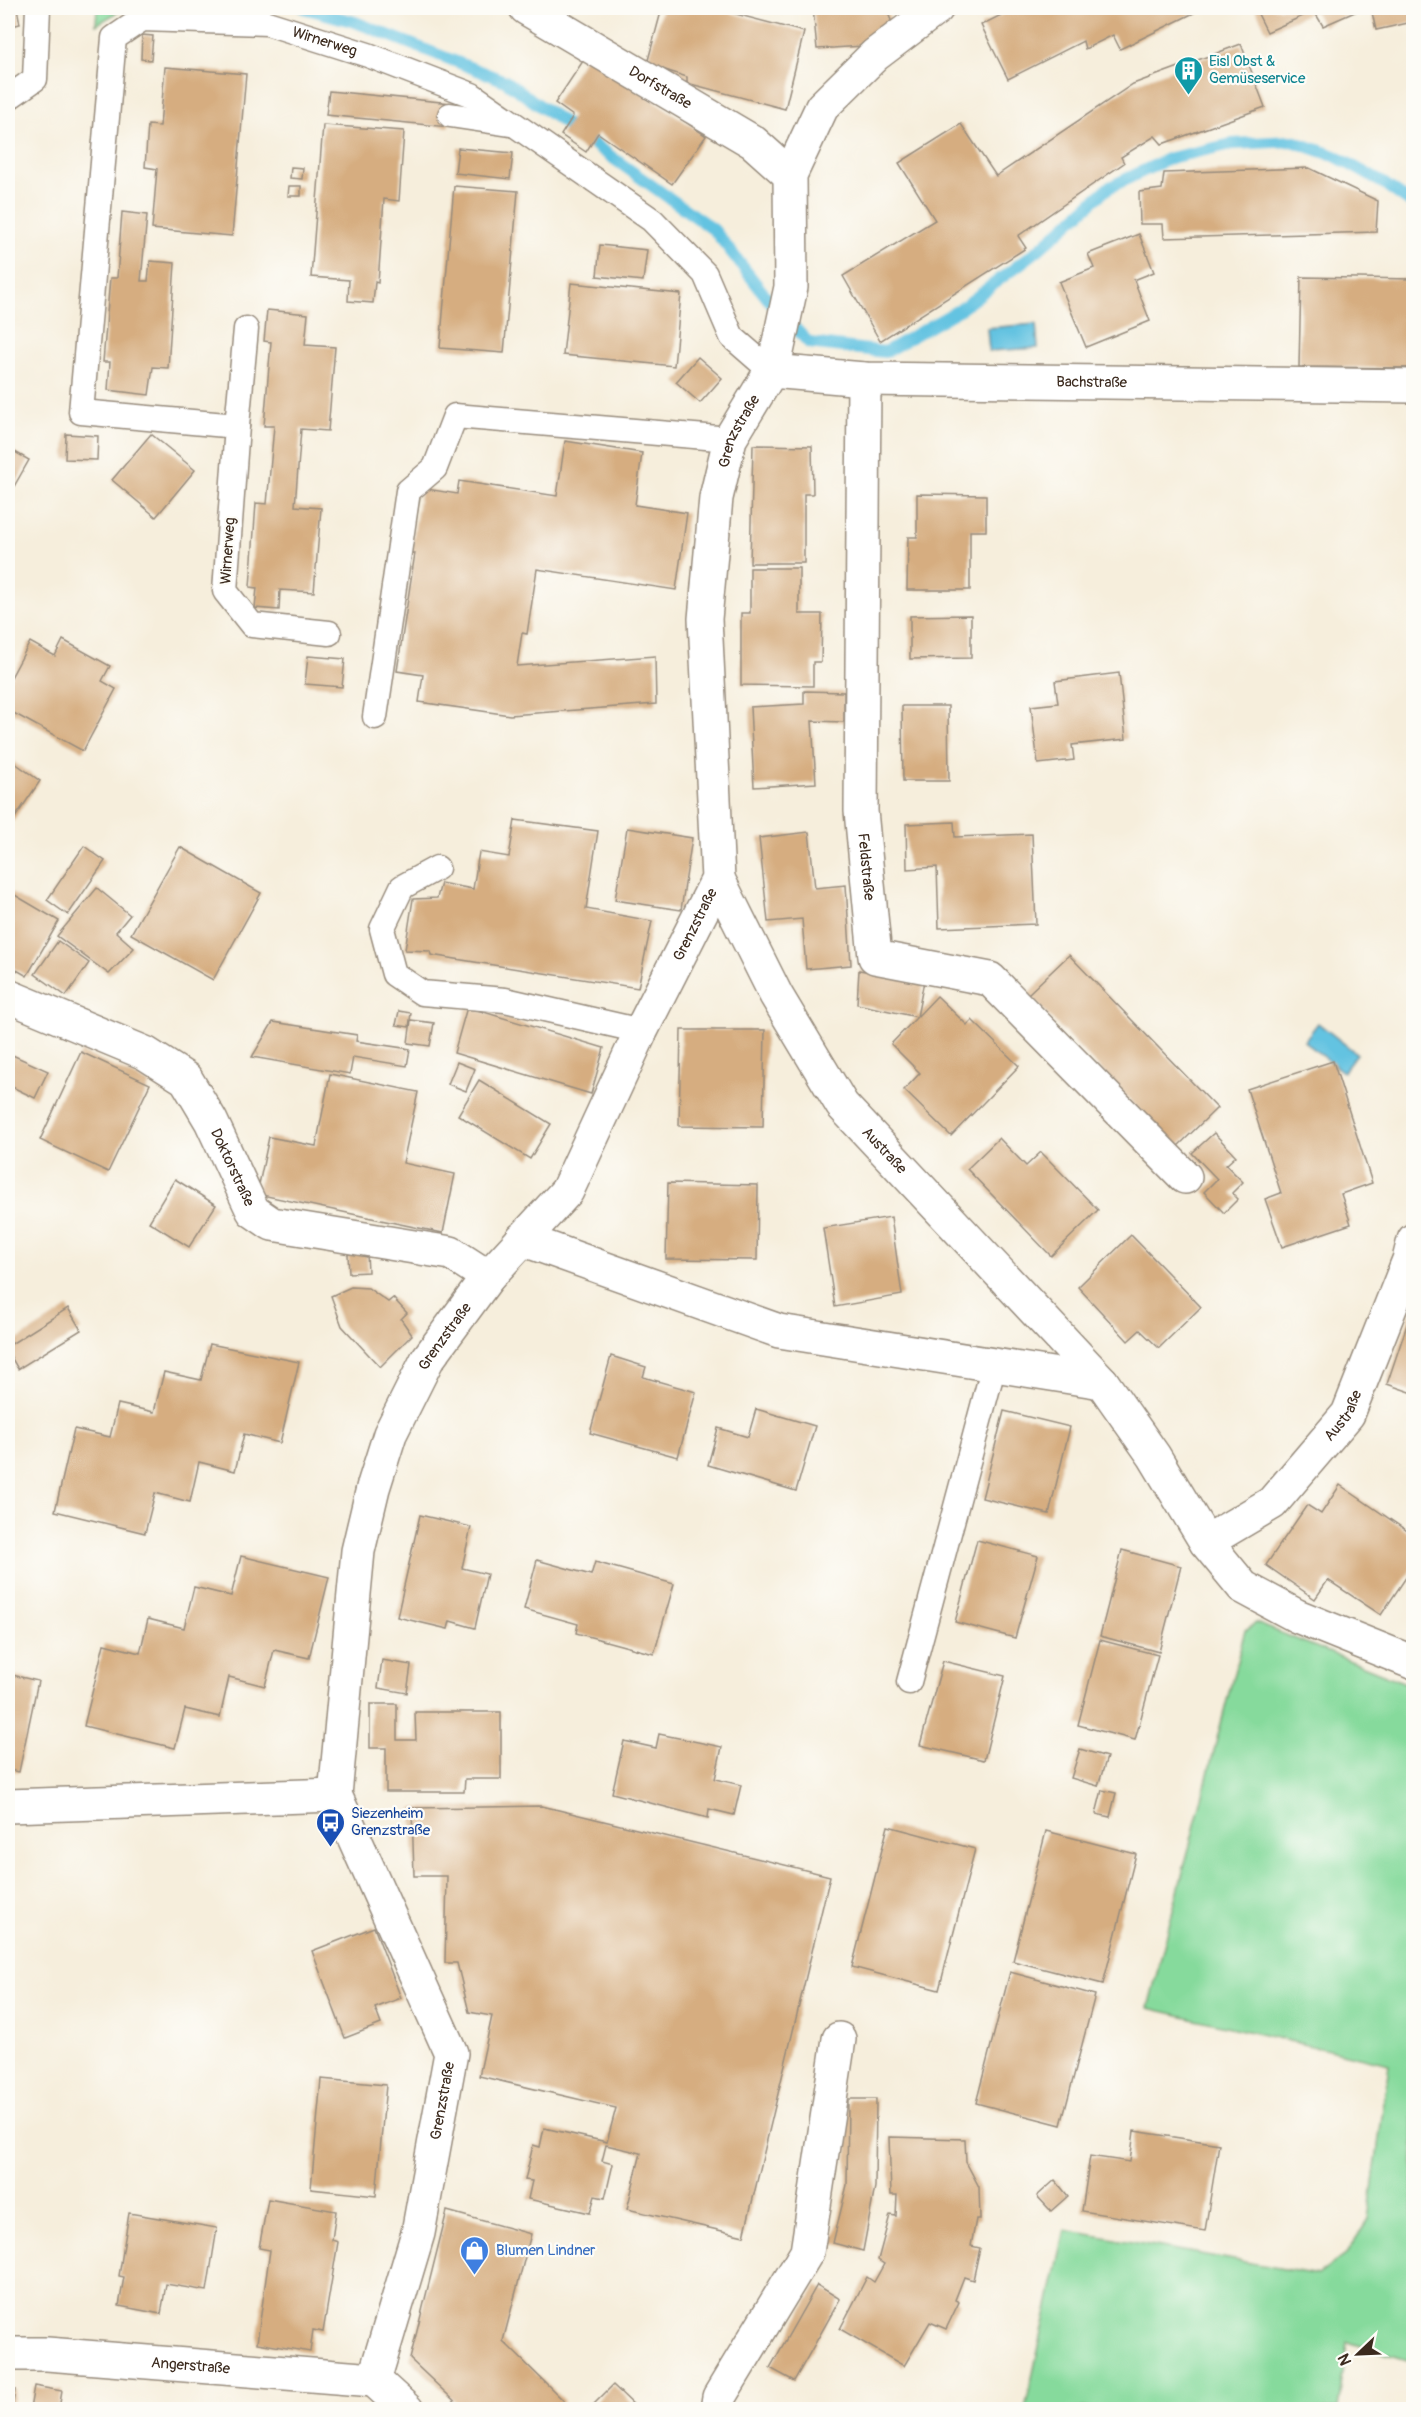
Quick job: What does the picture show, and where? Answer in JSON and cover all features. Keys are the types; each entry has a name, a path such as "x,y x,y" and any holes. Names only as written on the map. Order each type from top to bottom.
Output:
{"street":[{"name":"Dorfstraße","path":"526,8 753,142 790,175"},
{"name":"Grenzstraße","path":"374,2380 418,2233 451,2053 335,1795 358,1551 373,1488 390,1434 427,1360 488,1277 567,1191 641,1031 718,879 705,618 716,498 730,439 774,362 790,287 790,175 822,107 875,55 938,8"},
{"name":"Bachstraße","path":"774,362 864,379 1413,386"},
{"name":"Feldstraße","path":"864,379 861,811 875,957 990,979 1185,1177"},
{"name":"Austraße","path":"718,879 776,995 842,1105 1102,1382 1154,1456 1206,1542 1243,1587 1297,1616 1413,1663"},
{"name":"Doktorstraße","path":"8,996 145,1053 186,1079 211,1121 237,1181 253,1211 272,1224 451,1253 488,1277"},
{"path":"522,1239 779,1331 1102,1382"},
{"name":"Austraße","path":"1206,1542 1272,1503 1348,1414 1409,1260 1413,1240"},
{"path":"8,1806 335,1795"},
{"path":"717,2409 719,2397 807,2252 839,2039"},
{"name":"Angerstraße","path":"8,2354 47,2354 374,2380"},
{"path":"374,2380 406,2409"}],"lane":[{"path":"8,98 35,79 38,8"},
{"name":"Wirnerweg","path":"237,426 81,412 114,38 142,19 267,23 368,55 472,96 651,220 705,274 732,338 774,362"},
{"path":"450,115 514,124"},
{"name":"Wirnerweg","path":"246,329 225,591 252,625 330,633"},
{"path":"375,717 408,491 435,468 455,416 730,439"},
{"path":"437,868 402,887 382,929 394,974 422,993 505,1000 641,1031"},
{"path":"909,1682 994,1365"}],"green space":[{"path":"97,8 125,8 96,25"},
{"path":"1256,1623 1413,1686 1413,2362 1347,2342 1338,2409 1025,2409 1065,2230 1318,2275 1346,2254 1368,2220 1389,2064 1148,2008 1245,1630"}],"water":[{"path":"1036,324 1038,348 989,351 987,328"},
{"path":"1318,1023 1357,1054 1343,1072 1304,1041"}],"building":[{"path":"8,8 17,8 20,24 8,27"},
{"path":"662,8 713,8 804,32 785,109 687,83 687,77 647,64"},
{"path":"813,8 886,8 892,23 863,46 817,49"},
{"path":"1015,8 1204,8 1120,49 1113,35 1085,49 1083,41 1008,79 981,25"},
{"path":"1255,8 1356,8 1357,11 1323,26 1314,11 1267,32"},
{"path":"1371,8 1413,8 1413,22 1376,30"},
{"path":"142,35 153,36 151,60 141,59"},
{"path":"1241,44 1265,107 1162,144 1155,136 1121,157 1124,163 1018,236 1026,248 880,341 843,276 935,220 899,163 961,124 996,176 1133,84"},
{"path":"587,55 706,136 672,184 598,133 586,152 561,135 573,116 555,103"},
{"path":"165,67 246,74 232,236 152,229 157,169 145,167 148,125 160,126"},
{"path":"329,91 451,103 449,127 326,115"},
{"path":"323,125 404,131 399,201 384,199 378,283 375,282 373,303 348,301 349,280 311,277"},
{"path":"458,148 513,153 510,179 455,173"},
{"path":"291,167 303,168 302,179 290,178"},
{"path":"1309,168 1378,201 1376,232 1164,238 1163,224 1140,224 1139,192 1162,189 1164,173"},
{"path":"289,186 301,186 301,196 288,196"},
{"path":"454,186 518,191 504,353 440,348"},
{"path":"122,212 147,215 141,281 148,281 150,261 175,263 168,368 153,367 149,395 108,390 110,362 103,362 110,278 117,278"},
{"path":"1139,234 1154,272 1134,280 1150,321 1086,347 1059,282 1094,268 1088,254"},
{"path":"600,245 647,250 643,281 597,276"},
{"path":"1301,277 1413,279 1413,368 1299,367"},
{"path":"571,283 681,294 674,366 563,355"},
{"path":"267,310 308,314 305,345 335,347 328,431 301,429 295,506 321,508 314,592 280,590 279,610 255,608 257,588 250,587 256,503 267,504 274,426 264,426 271,342 264,341"},
{"path":"698,357 722,378 700,403 676,382"},
{"path":"66,434 98,436 97,460 65,459"},
{"path":"151,434 195,470 156,517 112,480"},
{"path":"565,441 642,453 635,505 687,513 676,590 537,569 527,634 522,633 517,666 655,656 656,704 510,715 419,702 423,675 397,671 415,553 411,553 421,488 457,494 459,481 557,496"},
{"path":"753,445 812,446 813,494 804,494 804,563 750,563"},
{"path":"8,448 29,460 12,490 8,487"},
{"path":"917,494 986,495 986,531 970,531 970,590 907,590 908,537 917,537"},
{"path":"750,568 799,568 799,614 822,614 821,662 813,662 813,686 741,685 741,613 750,613"},
{"path":"971,615 971,658 910,659 910,616"},
{"path":"63,640 110,666 102,681 116,689 83,751 8,710 8,683 30,642 55,656"},
{"path":"308,656 345,659 342,687 305,684"},
{"path":"1119,673 1126,739 1072,745 1074,760 1038,764 1031,706 1058,703 1055,681"},
{"path":"804,691 844,692 844,722 812,721 816,783 754,787 750,707 804,704"},
{"path":"902,706 948,706 949,781 903,781"},
{"path":"8,758 40,781 8,828"},
{"path":"515,820 598,831 586,909 652,921 638,988 431,955 430,951 405,950 413,899 437,898 441,883 473,889 479,852 509,857"},
{"path":"954,822 955,837 1032,834 1036,924 939,928 937,867 907,869 906,824"},
{"path":"627,828 692,838 681,910 615,900"},
{"path":"809,832 815,888 846,885 851,965 806,969 802,919 768,922 759,838"},
{"path":"84,846 105,861 68,915 47,900"},
{"path":"180,847 261,893 213,980 131,934"},
{"path":"97,888 130,915 116,932 134,948 109,974 57,936"},
{"path":"8,891 59,921 27,976 8,965"},
{"path":"58,941 89,963 66,996 35,974"},
{"path":"1069,955 1217,1108 1176,1148 1028,994"},
{"path":"859,970 924,981 917,1017 857,1004"},
{"path":"937,996 967,1025 972,1020 1019,1066 951,1136 904,1090 920,1073 891,1044"},
{"path":"467,1007 604,1048 591,1094 454,1053"},
{"path":"399,1011 411,1013 409,1027 396,1025"},
{"path":"411,1020 434,1023 430,1046 408,1043"},
{"path":"273,1022 357,1035 356,1041 410,1049 407,1066 353,1057 350,1074 252,1057"},
{"path":"681,1030 765,1030 763,1127 679,1126"},
{"path":"81,1052 150,1084 108,1172 40,1140"},
{"path":"8,1053 48,1071 35,1098 8,1085"},
{"path":"1333,1061 1372,1183 1341,1194 1351,1224 1282,1247 1265,1199 1281,1193 1247,1089"},
{"path":"457,1062 475,1069 466,1091 448,1084"},
{"path":"330,1074 418,1092 403,1163 455,1174 443,1233 257,1194 269,1137 316,1146"},
{"path":"479,1080 551,1124 530,1159 458,1115"},
{"path":"1214,1133 1236,1156 1226,1165 1243,1182 1232,1193 1238,1199 1224,1213 1204,1192 1217,1179 1192,1153"},
{"path":"999,1138 1026,1166 1041,1152 1098,1210 1051,1256 967,1169"},
{"path":"175,1179 216,1205 189,1247 149,1222"},
{"path":"668,1183 758,1185 757,1260 666,1259"},
{"path":"891,1217 902,1295 835,1307 823,1228"},
{"path":"1131,1235 1201,1307 1159,1348 1140,1330 1128,1341 1078,1287"},
{"path":"367,1253 368,1272 349,1273 348,1254"},
{"path":"351,1287 368,1288 388,1302 393,1298 407,1313 401,1319 412,1335 380,1367 342,1326 331,1296"},
{"path":"68,1308 81,1330 18,1369 8,1352 8,1346"},
{"path":"1411,1313 1413,1314 1413,1393 1387,1384"},
{"path":"210,1344 299,1362 280,1443 244,1434 235,1471 199,1462 190,1502 155,1493 145,1533 55,1511 74,1429 110,1437 118,1404 154,1412 164,1372 201,1380"},
{"path":"611,1356 646,1367 643,1377 696,1392 678,1457 590,1433"},
{"path":"756,1409 815,1426 796,1491 708,1465 718,1428 748,1437"},
{"path":"1004,1411 1070,1427 1049,1514 982,1498"},
{"path":"1340,1485 1413,1535 1413,1567 1381,1615 1328,1580 1315,1599 1266,1565 1307,1505 1321,1514"},
{"path":"420,1515 471,1527 462,1568 487,1574 475,1628 450,1621 448,1629 397,1617"},
{"path":"977,1540 1038,1556 1015,1638 955,1622"},
{"path":"1122,1550 1181,1566 1159,1652 1100,1636"},
{"path":"241,1556 329,1577 309,1658 274,1650 265,1686 229,1677 220,1717 185,1709 175,1748 84,1726 104,1644 140,1653 148,1619 184,1628 194,1587 231,1596"},
{"path":"537,1560 591,1575 595,1562 674,1584 654,1654 576,1633 578,1624 524,1609"},
{"path":"1413,1623 1413,1641 1408,1639"},
{"path":"1100,1640 1158,1655 1135,1740 1078,1725"},
{"path":"382,1660 411,1665 407,1693 378,1688"},
{"path":"943,1661 1005,1676 984,1760 920,1745"},
{"path":"8,1674 38,1681 19,1772 8,1770"},
{"path":"370,1704 397,1704 397,1740 416,1740 415,1712 501,1712 501,1779 465,1779 464,1792 386,1792 386,1748 370,1748"},
{"path":"659,1734 722,1747 715,1779 741,1785 734,1815 709,1809 708,1818 612,1793 624,1741 656,1748"},
{"path":"1080,1749 1107,1757 1098,1786 1071,1778"},
{"path":"1102,1790 1116,1793 1110,1817 1096,1814"},
{"path":"542,1806 830,1876 744,2236 627,2209 641,2153 606,2145 602,2161 613,2164 605,2198 595,2196 590,2213 528,2199 532,2181 525,2180 533,2145 540,2147 544,2128 607,2142 616,2108 479,2076 492,2016 469,2012 457,1963 445,1963 447,1876 414,1876 412,1808"},
{"path":"888,1826 975,1849 939,1990 852,1967"},
{"path":"1046,1831 1136,1854 1103,1984 1013,1961"},
{"path":"374,1927 401,1998 375,2008 381,2024 345,2038 312,1951"},
{"path":"1010,1972 1095,1995 1061,2125 976,2103"},
{"path":"321,2079 386,2085 376,2196 311,2189"},
{"path":"848,2099 876,2099 875,2187 863,2251 833,2243 847,2185"},
{"path":"1134,2131 1219,2144 1205,2231 1082,2211 1090,2156 1130,2162"},
{"path":"889,2137 965,2139 966,2162 979,2187 980,2219 976,2219 971,2246 980,2248 973,2280 964,2277 955,2300 959,2302 946,2329 930,2322 904,2366 840,2329 867,2277 874,2282 884,2264 878,2260 890,2215 896,2216 897,2195 891,2195"},
{"path":"1055,2180 1068,2196 1051,2211 1037,2196"},
{"path":"268,2199 336,2211 332,2240 338,2242 323,2332 313,2330 310,2352 257,2343 270,2250 259,2248"},
{"name":"Blumen Lindner","path":"447,2211 531,2234 503,2341 564,2401 559,2406 562,2409 463,2409 410,2359"},
{"path":"129,2213 217,2228 207,2291 166,2284 161,2314 119,2306 124,2277 119,2276"},
{"path":"817,2285 840,2299 794,2381 770,2368"},
{"path":"613,2385 638,2409 589,2409"},
{"path":"34,2386 62,2391 59,2409 30,2409"},
{"path":"8,2389 15,2390 12,2409 8,2409"}],"waterway":[{"path":"304,8 355,22 505,81 567,125"},
{"path":"592,143 714,230 768,299 809,343 885,352 962,308 1037,251 1108,188 1170,158 1232,144 1292,141 1335,156 1383,183 1414,205"}],"place":[{"name":"Eisl Obst & Gemüseservice","path":"1188,96"},
{"name":"Siezenheim Grenzstraße","path":"330,1848"},
{"name":"Blumen Lindner","path":"475,2276"}]}
